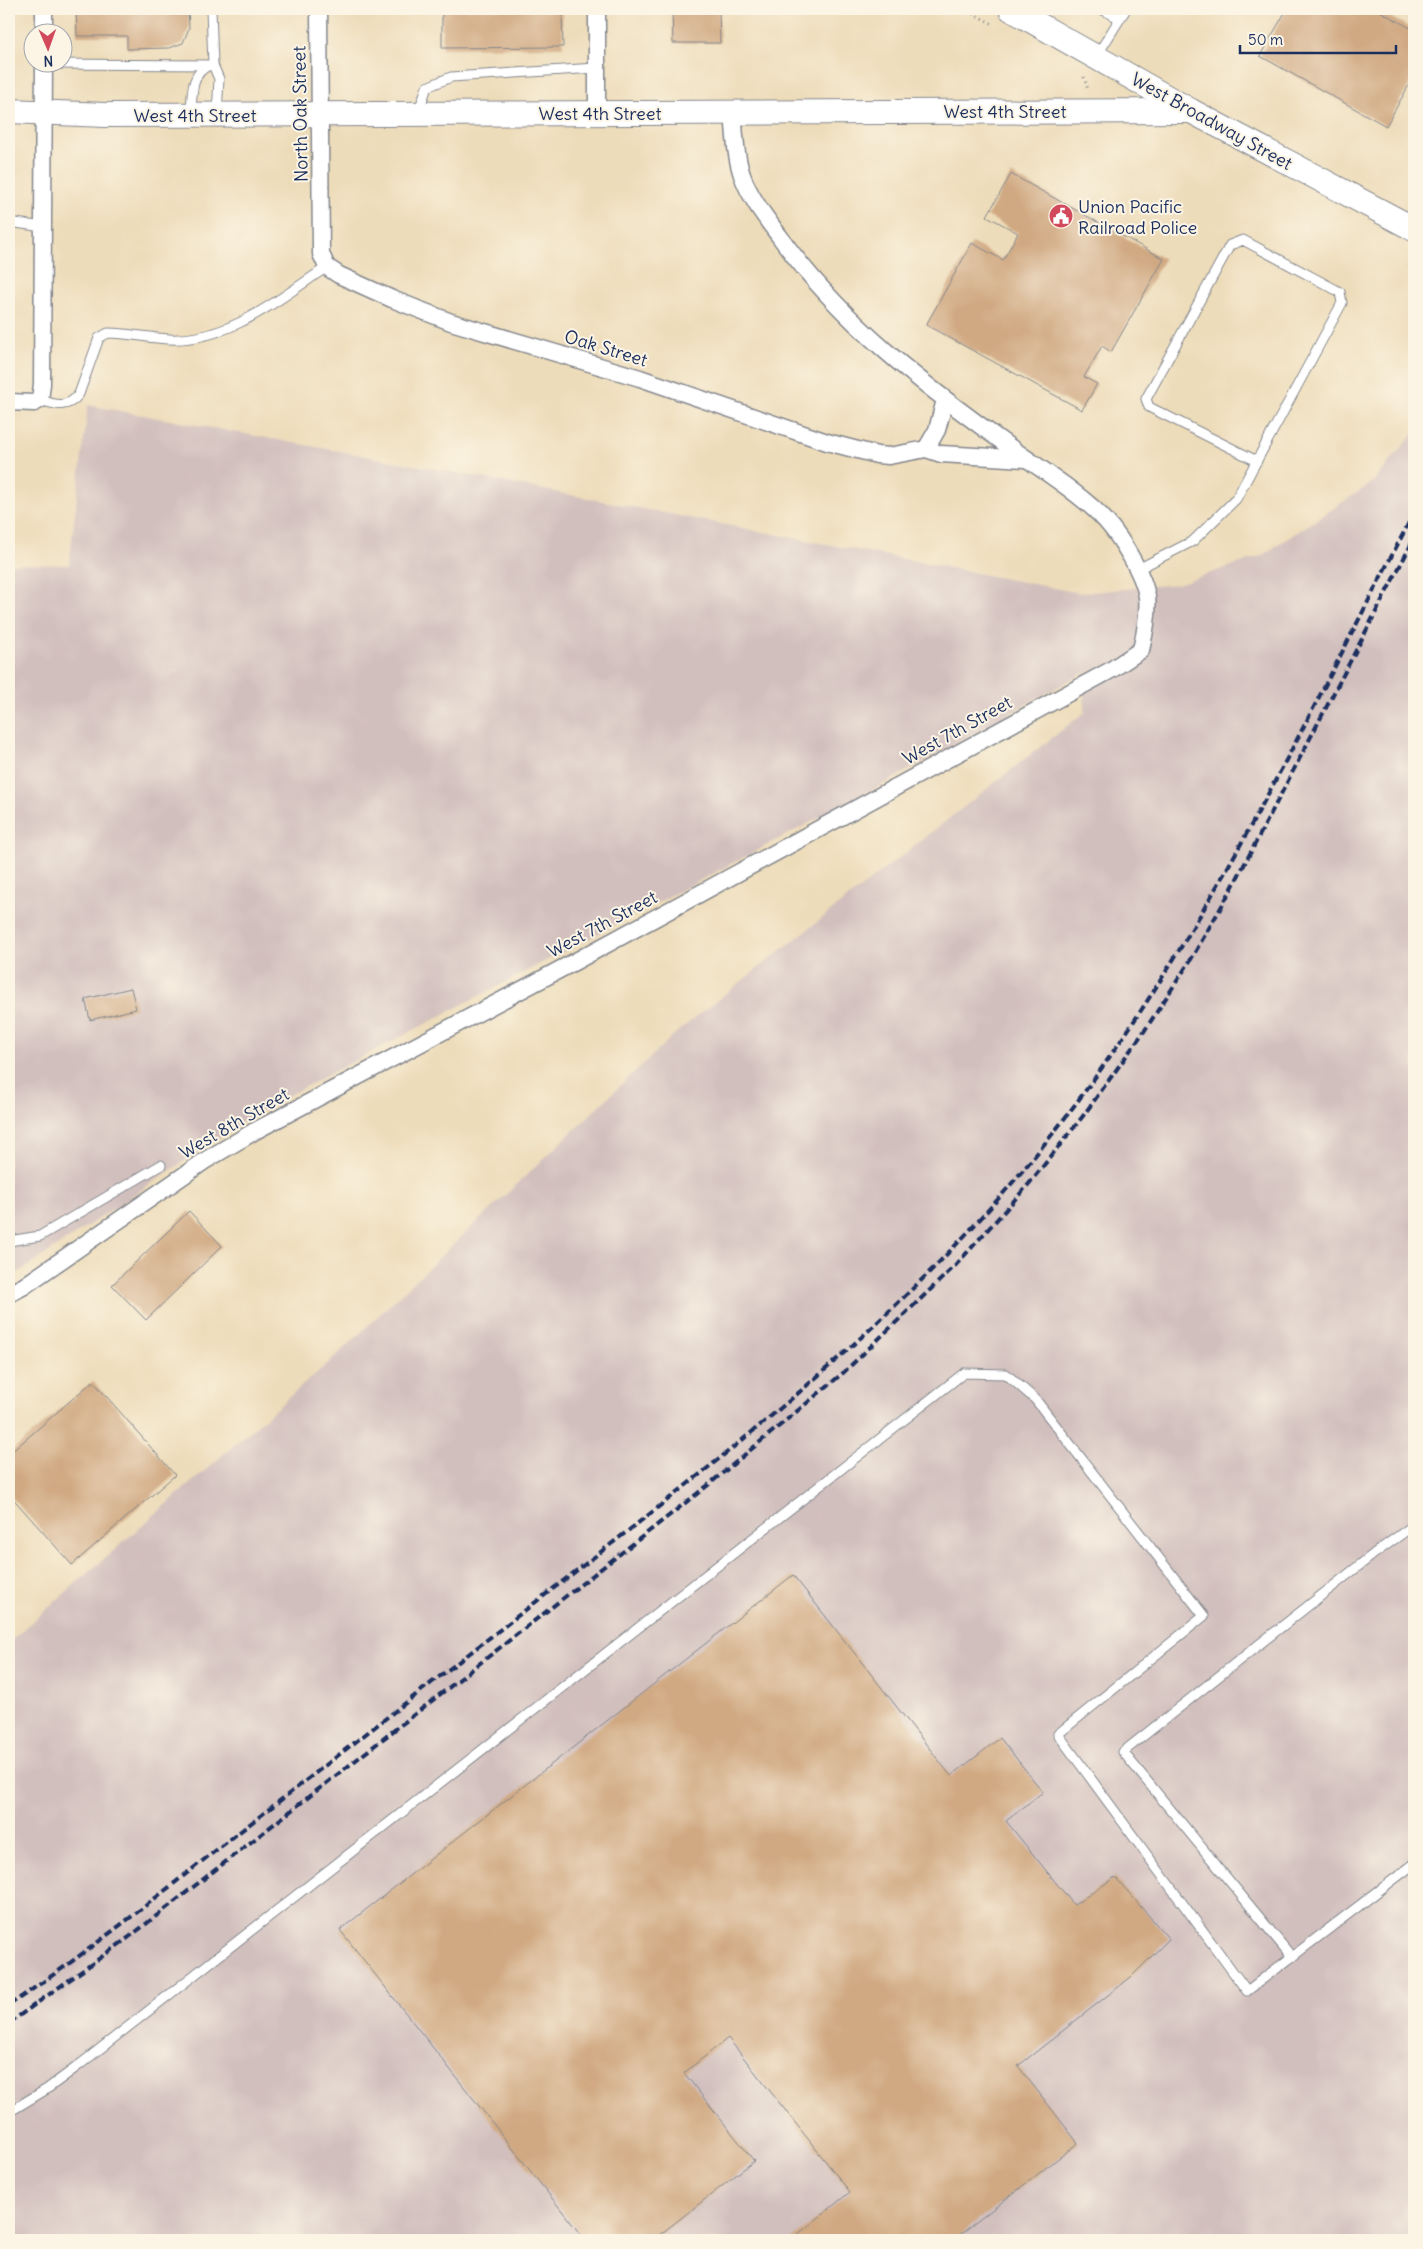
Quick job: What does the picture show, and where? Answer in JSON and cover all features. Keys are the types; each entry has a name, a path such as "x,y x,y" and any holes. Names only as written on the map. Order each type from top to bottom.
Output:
{"street":[{"path":"44,9 44,22"},
{"name":"North Oak Street","path":"319,9 321,254 327,267"},
{"path":"597,9 597,113"},
{"name":"West Broadway Street","path":"1005,18 1090,66 1191,111 1414,229"},
{"path":"9,402 34,403 40,400 42,384 44,72"},
{"name":"West 4th Street","path":"9,111 43,114 191,115 1191,111"},
{"path":"733,112 738,161 743,177 750,192 795,258 857,327 945,400 937,430 926,449"},
{"name":"Oak Street","path":"327,267 339,275 392,300 451,322 640,378 827,442 877,455 889,456 926,449 941,454 1026,459"},
{"name":"West 7th Street","path":"490,1006 1111,670 1141,650 1147,599 1136,570 1106,521 945,400"},
{"name":"West 8th Street","path":"9,1294 24,1286 214,1155 255,1131 490,1006"}],"lane":[{"path":"210,9 213,65 219,79 217,114"},
{"path":"1101,9 1119,18"},
{"path":"1090,66 1126,9"},
{"path":"72,63 213,65"},
{"path":"191,115 194,81 204,68 213,65"},
{"path":"418,114 428,87 451,77 597,68"},
{"path":"9,222 43,226"},
{"path":"1136,570 1193,542 1236,499 1257,461 1342,303 1340,292 1243,240 1230,245 1146,399 1149,408 1257,461"},
{"path":"40,400 57,405 74,401 79,394 99,338 108,333 170,340 198,337 226,329 258,313 327,267"},
{"path":"9,1241 40,1236 161,1165"},
{"path":"9,2112 47,2089 78,2066 964,1373 1006,1374 1035,1399 1204,1616 1058,1734 1247,1991 1414,1864"},
{"path":"1292,1957 1122,1752 1374,1553 1414,1525"}],"path":[{"path":"964,9 1005,18"},
{"path":"1090,66 1094,111"}],"shaded area":[{"path":"88,405 420,466 1080,593 1178,584 1261,556 1372,483 1414,433 1414,2240 9,2240 9,1642 335,1357 677,1032 1085,712 1083,673 880,786 259,1111 13,1276 9,1276 9,564 69,565"}],"building":[{"path":"76,9 188,9 189,28 183,43 169,48 127,49 127,36 77,36"},
{"path":"442,9 562,9 563,47 442,48"},
{"path":"672,9 719,9 720,43 673,43"},
{"path":"1287,9 1376,9 1414,30 1414,76 1386,126 1260,56"},
{"path":"1011,174 1164,259 1111,352 1102,346 1084,377 1097,384 1082,410 926,325 972,243 1003,260 1018,233 987,216"},
{"path":"131,988 136,1009 90,1020 85,999"},
{"path":"189,1211 222,1246 146,1320 112,1285"},
{"path":"93,1381 175,1475 72,1565 9,1494 9,1454"},
{"path":"793,1575 951,1776 1000,1738 1043,1792 1006,1821 1074,1905 1115,1877 1169,1939 1131,1977 1018,2066 1078,2143 953,2240 791,2240 850,2192 728,2038 684,2073 754,2161 653,2240 585,2240 340,1930"}],"railway":[{"path":"9,2005 136,1913 767,1420 909,1292 975,1224 1038,1152 1095,1078 1147,1002 1196,923 1286,761 1414,513"},
{"path":"9,2023 128,1938 707,1486 843,1373 955,1266 1028,1185 1083,1116 1145,1030 1190,961 1231,890 1414,539"}],"place":[{"name":"Union Pacific Railroad Police","path":"1061,216"}]}
